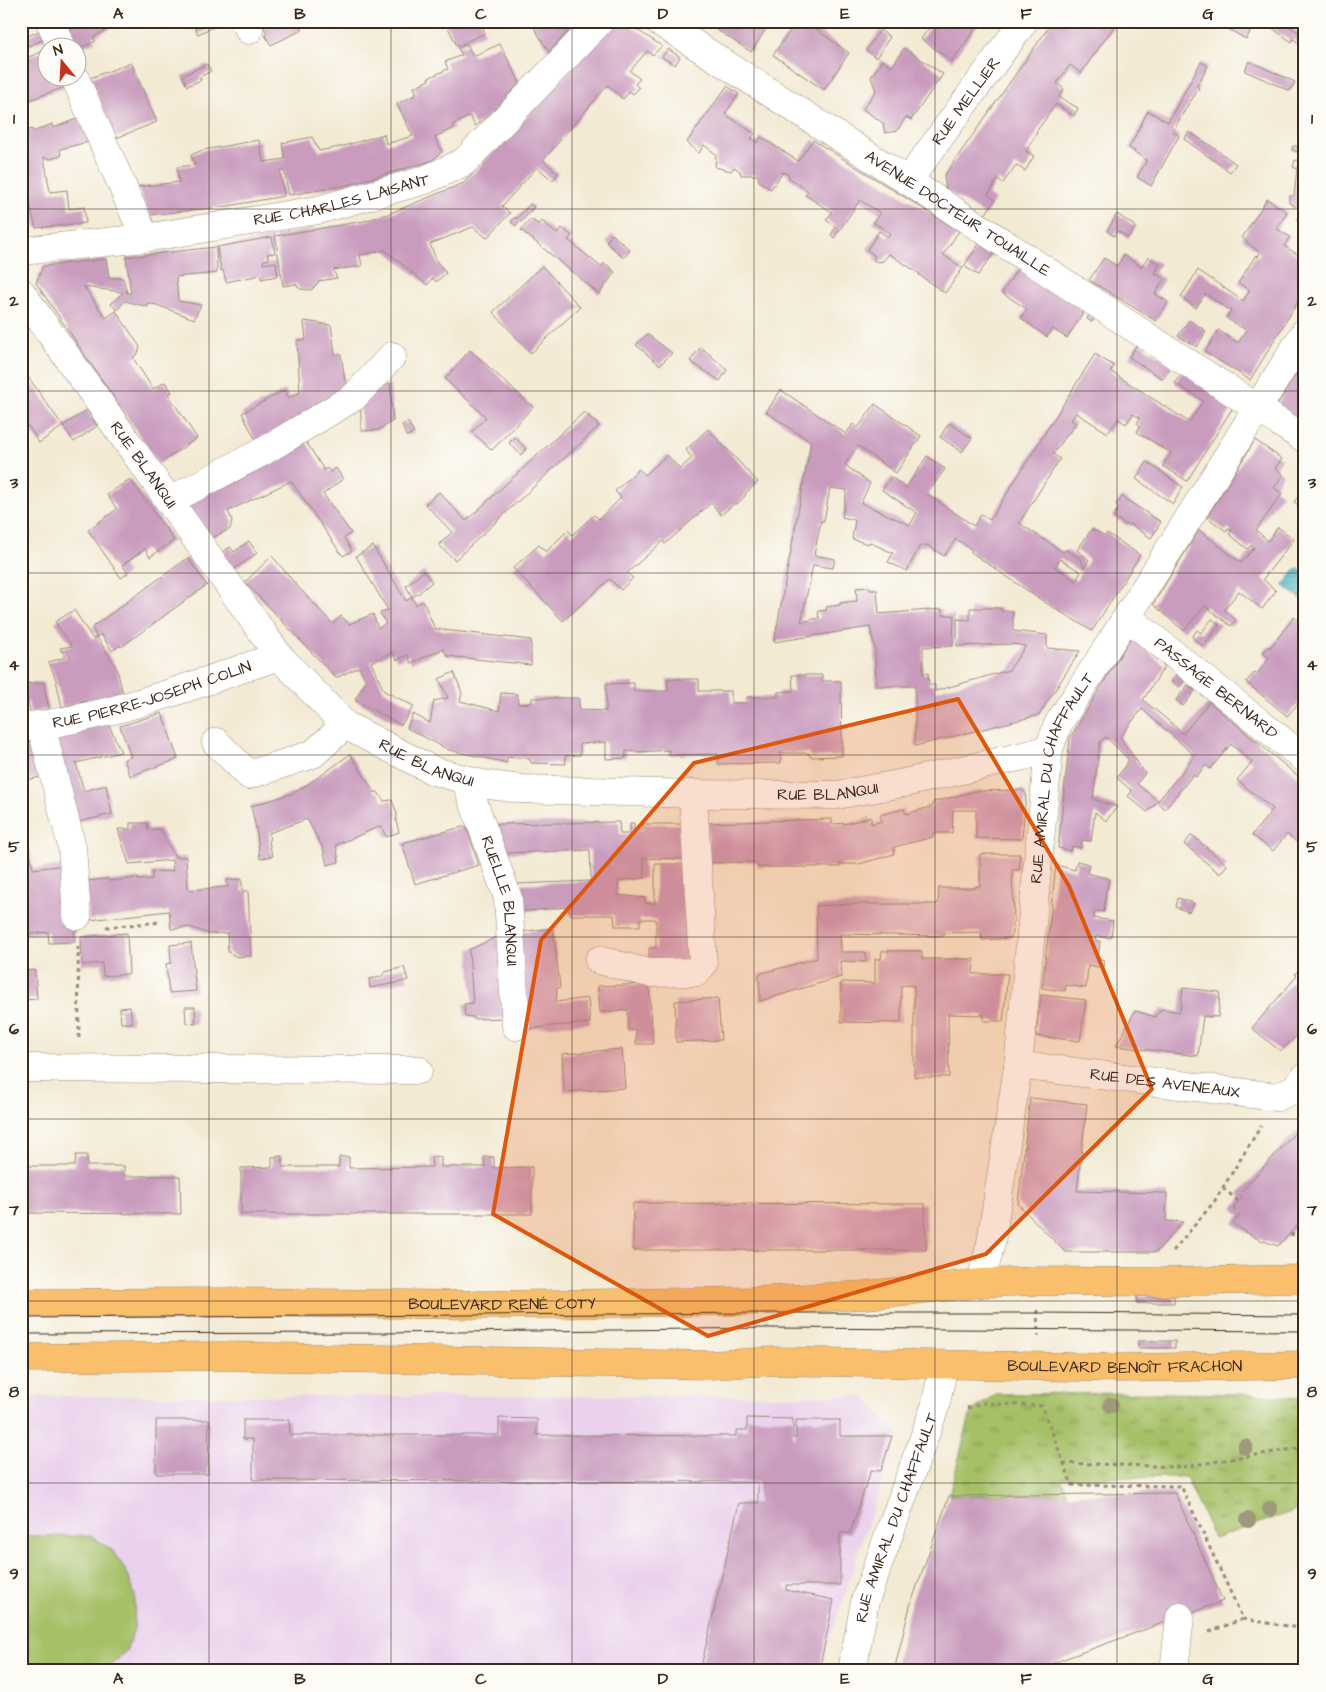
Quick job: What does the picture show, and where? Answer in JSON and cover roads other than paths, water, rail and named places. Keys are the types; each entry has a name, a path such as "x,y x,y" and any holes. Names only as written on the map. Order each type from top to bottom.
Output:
{"main road":[{"path":"981,1283 1305,1279"},
{"name":"BOULEVARD RENÉ COTY","path":"21,1302 486,1305 750,1301 866,1295 981,1283"},
{"path":"21,1358 224,1356 711,1365 773,1361 944,1365"},
{"name":"BOULEVARD BENOÎT FRACHON","path":"944,1365 1124,1368 1305,1365"}],"street":[{"path":"50,21 58,38"},
{"name":"RUE CHARLES LAISANT","path":"21,252 145,238 318,210 425,180 464,162 600,21"},
{"name":"AVENUE DOCTEUR TOUAILLE","path":"658,21 1305,439"},
{"name":"RUE MELLIER","path":"908,181 1024,21"},
{"path":"79,88 145,238"},
{"name":"RUE BLANQUI","path":"21,292 280,656 345,725 434,771 482,784 521,789 693,794 837,795 904,783 1049,749"},
{"name":"RUE AMIRAL DU CHAFFAULT","path":"981,1283 991,1242 1018,1066 1049,749 1058,724 1305,332"},
{"path":"168,501 264,451 354,397 392,356"},
{"name":"PASSAGE BERNARD","path":"1127,617 1305,759"},
{"name":"RUE PIERRE-JOSEPH COLIN","path":"31,726 112,711 280,656"},
{"path":"216,742 249,775 313,754 345,725"},
{"path":"31,726 72,847 78,923"},
{"name":"RUELLE BLANQUI","path":"464,779 508,898 516,1026"},
{"path":"599,960 649,973 697,972 702,964 693,794"},
{"name":"RUE DES AVENEAUX","path":"1018,1066 1277,1097 1294,1090 1305,1077"},
{"path":"21,1068 418,1070"},
{"name":"RUE AMIRAL DU CHAFFAULT","path":"852,1671 865,1601 935,1407 944,1365"},
{"path":"1174,1671 1180,1617"}],"water":[{"path":"1297,568 1305,574 1305,602 1283,585"}],"tram line":[{"path":"21,1318 770,1313 1305,1315"},
{"path":"21,1334 381,1333 769,1328 1305,1331"}]}
